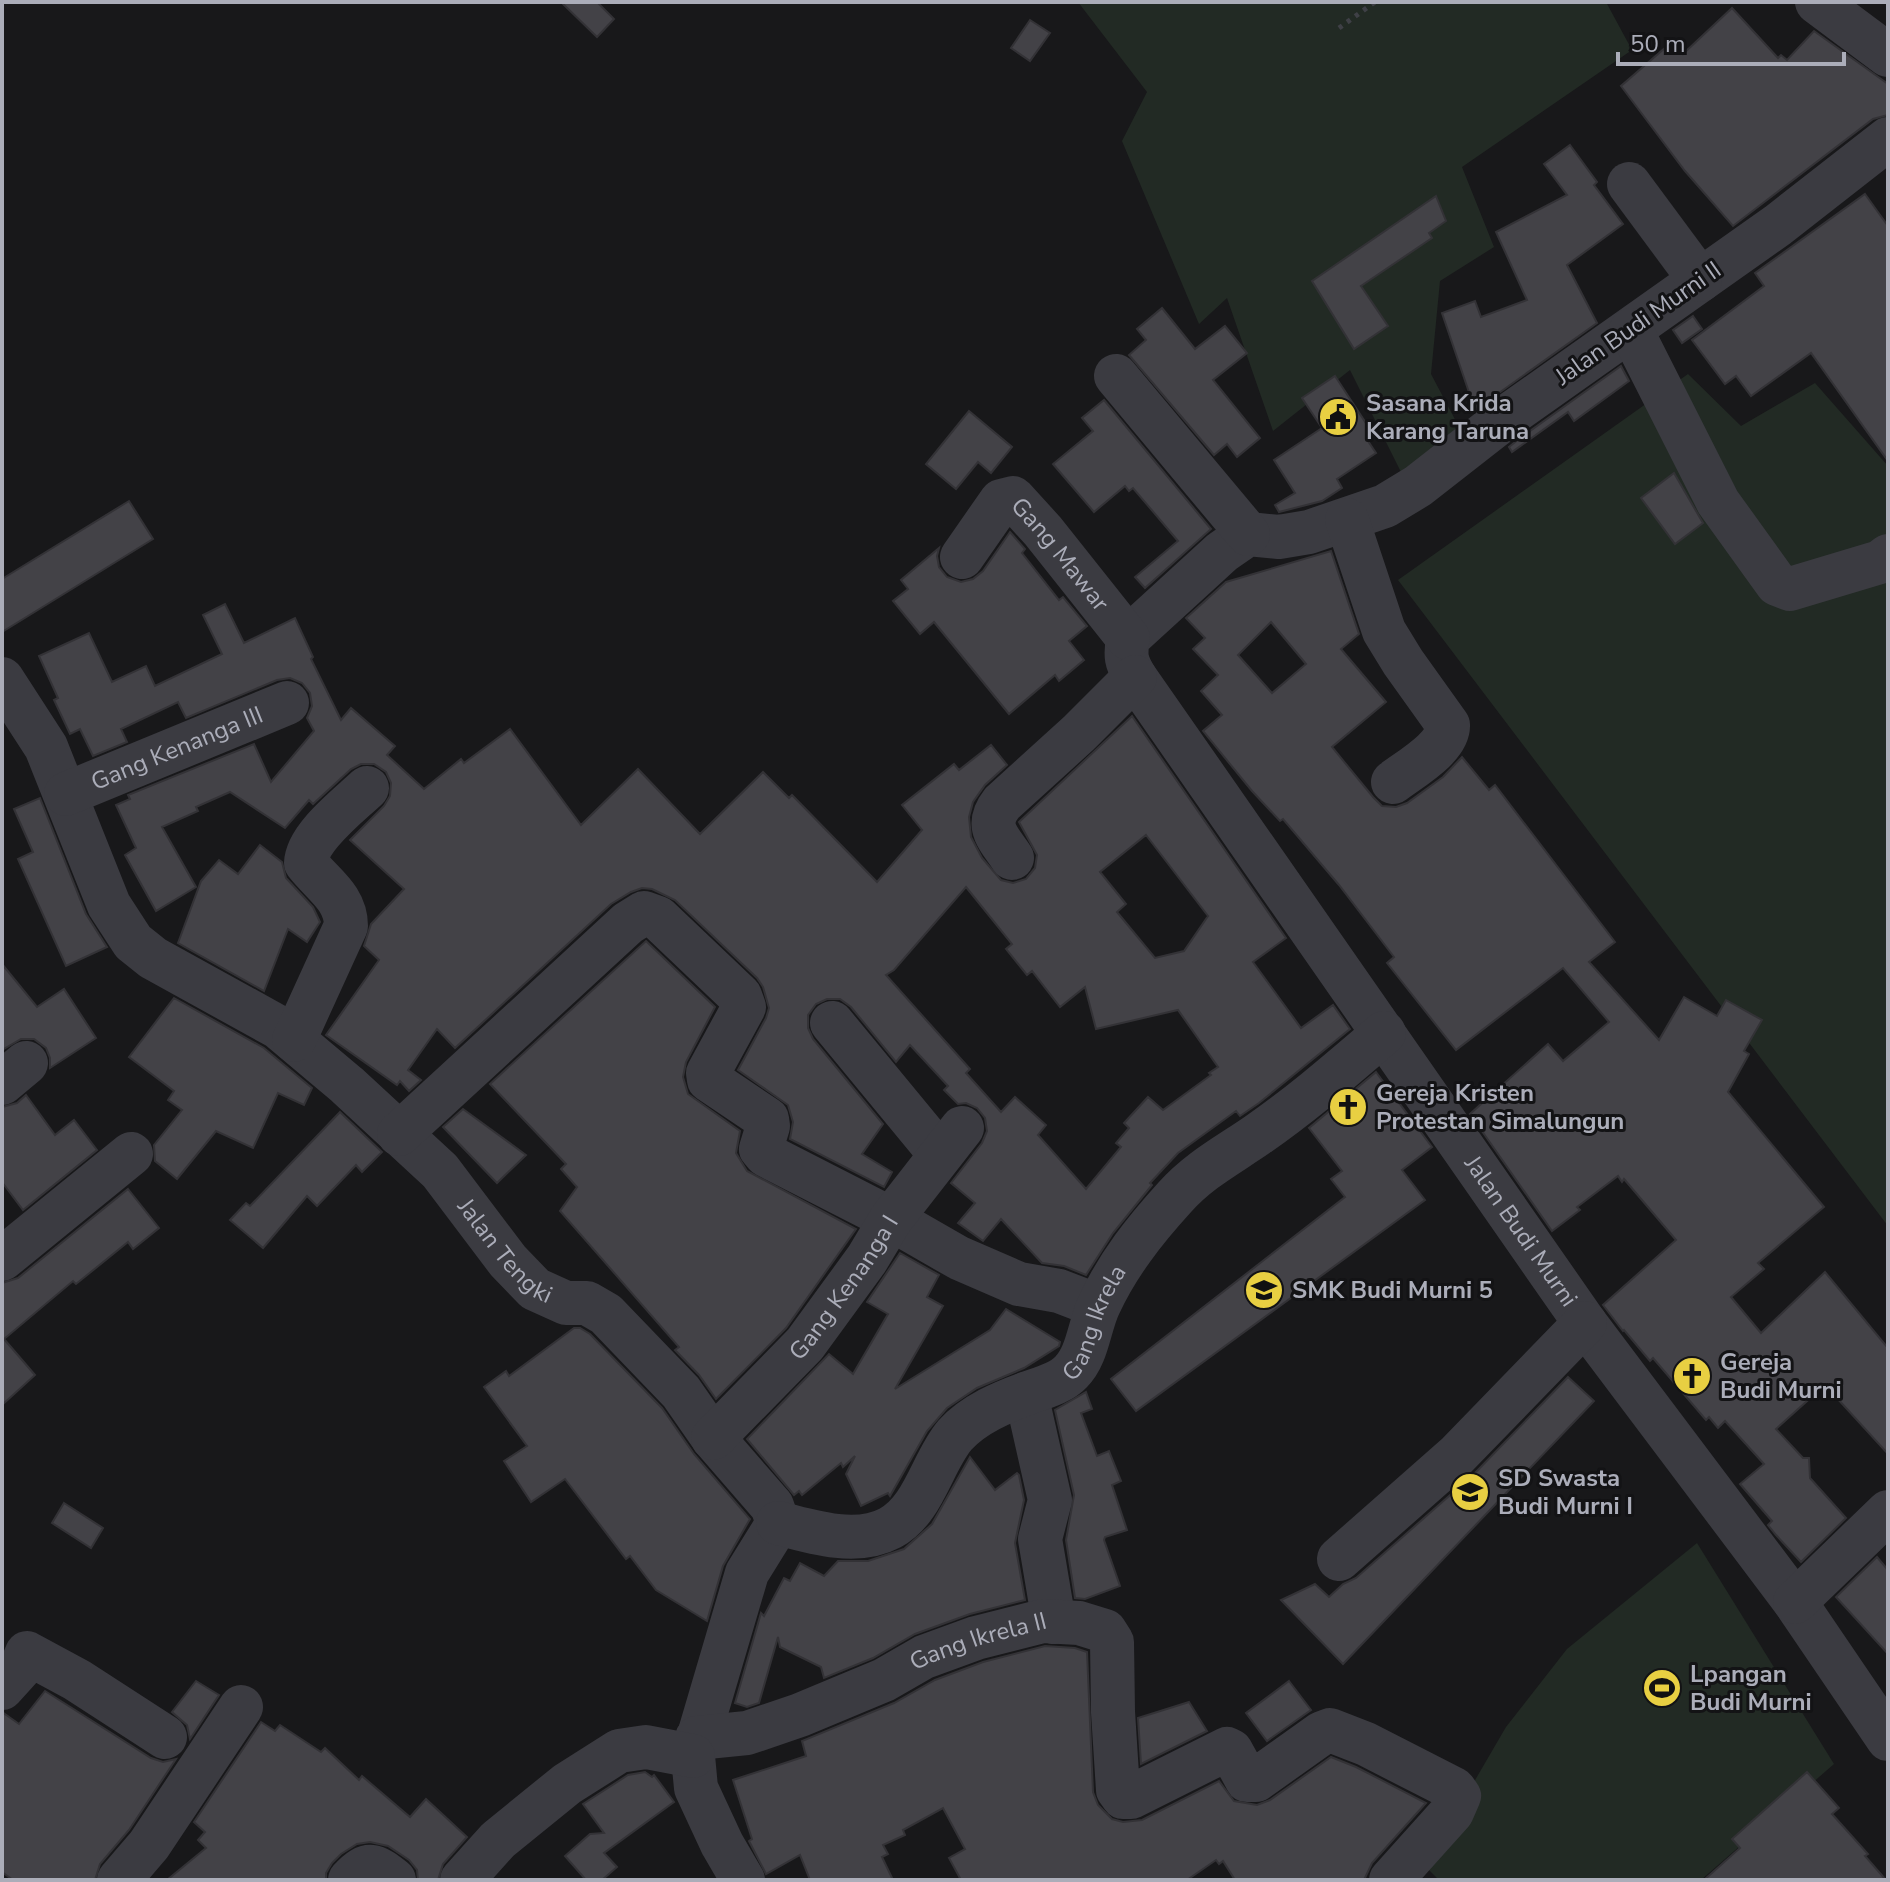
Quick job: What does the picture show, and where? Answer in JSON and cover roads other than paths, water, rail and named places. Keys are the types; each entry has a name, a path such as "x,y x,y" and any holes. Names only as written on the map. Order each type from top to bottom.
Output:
{"street":[{"path":"1817,2 1888,55"},
{"name":"Jalan Budi Murni II","path":"1248,534 1279,537 1309,532 1385,506 1418,486 1505,418 1778,225 1888,139"},
{"path":"1629,184 1700,280"},
{"path":"1631,330 1718,502 1777,584 1790,589 1880,562 1888,556"},
{"path":"1012,858 993,829 993,814 1079,733 1132,658 1222,552 1248,534 1116,376"},
{"name":"Gang Mawar","path":"962,557 1001,501 1013,498 1043,531 1132,658"},
{"path":"1347,520 1384,631 1448,725 1448,735 1442,743 1393,782"},
{"name":"Jalan Budi Murni","path":"1132,658 1384,1033 1585,1323 1795,1602 1888,1739"},
{"name":"Jalan Tengki","path":"2,679 46,747 109,905 133,942 153,958 278,1027 294,1040 440,1171 508,1261 535,1289 566,1303 587,1303 606,1314 681,1392 713,1438 772,1506 778,1523"},
{"name":"Gang Kenanga III","path":"66,794 287,703"},
{"path":"294,1040 346,926 346,912 341,902 306,863 306,854 312,842 367,788"},
{"path":"399,1134 628,923 644,913 658,918 740,996 744,1007 708,1073 709,1080 767,1119 761,1149 766,1155 959,1258 1019,1284 1059,1291 1098,1306"},
{"name":"Gang Kenanga I","path":"713,1438 805,1344 860,1270 891,1219 951,1141 832,1023"},
{"name":"Gang Ikrela","path":"778,1523 828,1537 882,1532 894,1526 917,1500 955,1435 997,1404 1068,1376 1078,1364 1098,1306 1133,1245 1189,1182 1212,1163 1257,1135 1384,1033"},
{"path":"2,1259 131,1154"},
{"path":"1339,1559 1457,1455 1585,1323"},
{"path":"1026,1394 1050,1500 1040,1539 1054,1622"},
{"path":"1795,1602 1888,1512"},
{"path":"743,1880 696,1788 695,1747 747,1573 778,1523"},
{"name":"Gang Ikrela II","path":"462,1880 498,1840 567,1784 619,1751 646,1747 695,1747 747,1733 884,1680 924,1657 976,1638 1043,1621 1079,1623 1105,1631 1112,1642 1118,1790 1123,1797 1131,1797 1227,1749 1247,1780 1256,1780 1330,1730 1342,1733 1454,1789 1459,1796 1452,1812 1391,1880"},
{"path":"2,1688 21,1667 27,1653 77,1680 165,1737"},
{"path":"119,1880 149,1845 241,1707"},
{"path":"350,1880 368,1866 377,1867 394,1880"}],"place":[{"name":"Sasana Krida Karang Taruna","path":"1338,417"},
{"name":"Gereja Kristen Protestan Simalungun","path":"1348,1107"},
{"name":"SMK Budi Murni 5","path":"1264,1290"},
{"name":"Gereja Budi Murni","path":"1692,1376"},
{"name":"SD Swasta Budi Murni I","path":"1470,1492"},
{"name":"Lpangan Budi Murni","path":"1662,1688"}]}
